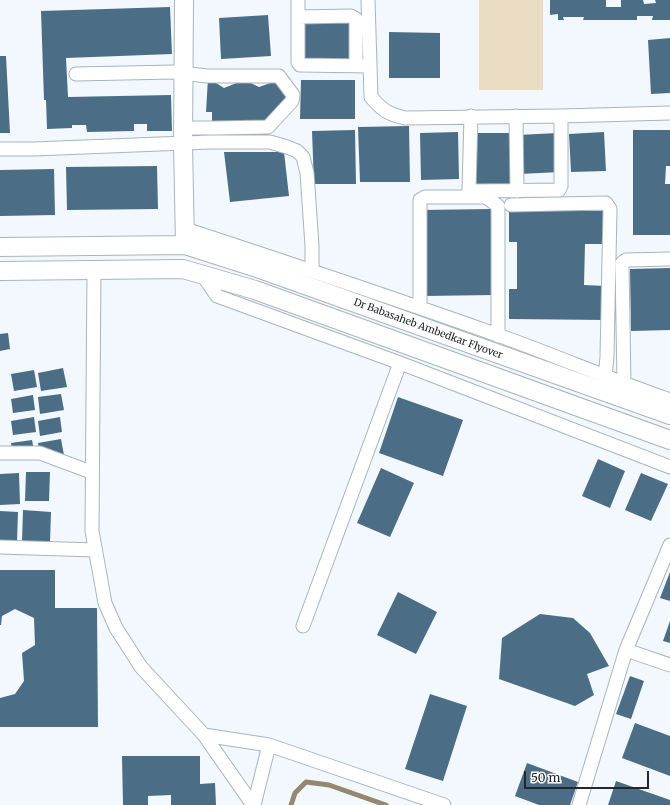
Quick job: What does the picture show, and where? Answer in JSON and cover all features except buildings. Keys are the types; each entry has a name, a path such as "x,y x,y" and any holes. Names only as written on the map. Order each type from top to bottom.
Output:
{"main road":[{"path":"184,0 183,136 185,237"},
{"name":"Dr Babasaheb Ambedkar Flyover","path":"0,247 185,237 260,269 666,409"},
{"path":"0,271 183,268 255,290 670,440"}],"street":[{"path":"298,0 298,62 300,65 370,66"},
{"path":"368,0 371,97 380,108 392,114 405,118 670,113"},
{"path":"298,17 351,16 356,19 356,66"},
{"path":"76,74 173,72 207,76 279,76 293,95 292,102 268,126 214,128 183,136"},
{"path":"471,116 469,190 472,191 559,190 561,186 561,116"},
{"path":"516,116 517,191"},
{"path":"0,149 34,149 183,136 270,142 297,151 303,157 307,173 312,246 312,270"},
{"path":"420,308 420,200 425,197 484,197 498,206 503,337"},
{"path":"503,337 509,210 606,203 610,209 607,357 605,377"},
{"path":"185,237 312,270 503,337 624,384 666,409"},
{"path":"624,384 622,263 626,260 670,259"},
{"path":"94,269 91,472 92,531 105,603 116,628 141,667 204,735 253,805"},
{"path":"202,274 217,296 400,363 670,467"},
{"path":"303,626 400,363"},
{"path":"0,453 40,453 91,472"},
{"path":"579,805 626,650 670,545"},
{"path":"0,547 95,550"},
{"path":"626,650 670,665"},
{"path":"204,735 269,745 444,805"},
{"path":"253,805 269,745"}],"shaded area":[{"path":"479,0 543,0 543,90 479,90"}],"waterway":[{"path":"291,805 295,793 306,782 329,785 386,805"}]}
